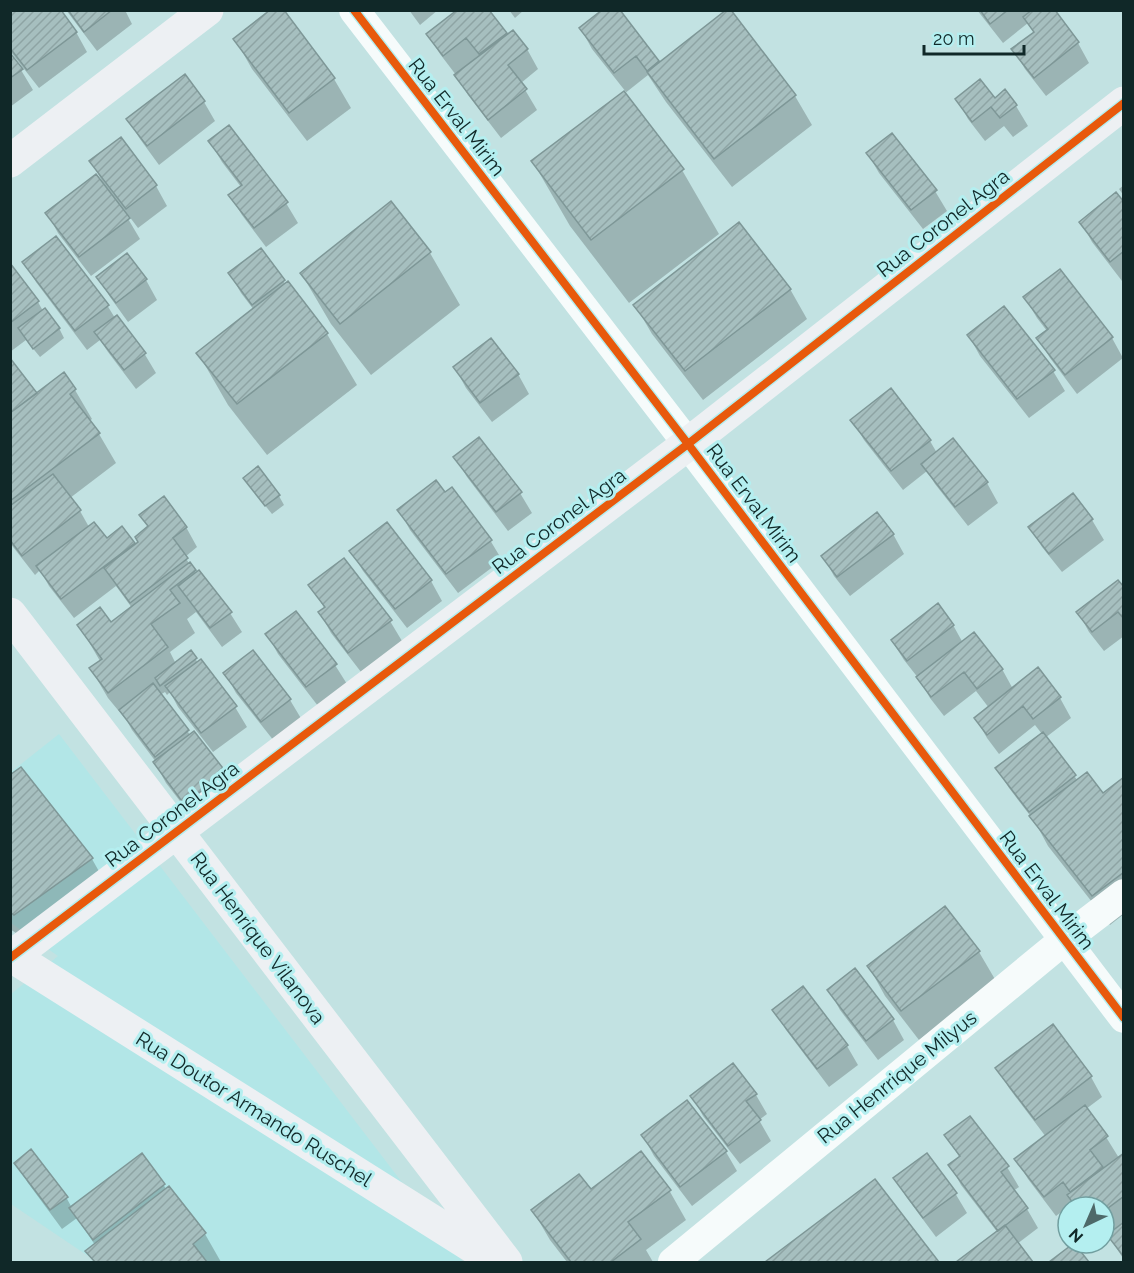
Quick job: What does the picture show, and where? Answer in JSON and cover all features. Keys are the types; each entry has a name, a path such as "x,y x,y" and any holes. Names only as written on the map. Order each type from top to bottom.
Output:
{"street":[{"path":"10,161 207,10"},
{"name":"Rua Erval Mirim","path":"354,10 688,444 1124,1018"},
{"name":"Rua Coronel Agra","path":"11,957 688,444 1124,103"},
{"name":"Rua Henrique Vilanova","path":"10,614 506,1263"},
{"name":"Rua Henrrique Milyus","path":"673,1263 1064,940 1124,894"},
{"name":"Rua Doutor Armando Ruschel","path":"11,957 498,1263"}],"shaded area":[{"path":"59,734 463,1262 97,1262 11,1204 11,994 58,956 11,923 11,772"}],"building":[{"path":"13,10 61,10 77,32 27,70 10,48 10,12"},
{"path":"68,10 112,10 84,32"},
{"path":"270,10 284,10 335,78 289,113 233,39"},
{"path":"457,10 489,10 507,33 479,54 466,38 443,56 426,34"},
{"path":"602,10 620,10 659,61 647,71 636,56 614,73 579,28"},
{"path":"726,10 731,10 796,95 714,159 647,72"},
{"path":"980,10 1008,10 990,24"},
{"path":"1032,10 1055,10 1079,42 1034,78 1011,49 1034,32 1023,17"},
{"path":"513,30 528,49 508,65 527,89 488,120 454,75"},
{"path":"10,53 23,69 10,78"},
{"path":"185,74 205,101 147,146 126,119"},
{"path":"980,79 995,98 1005,89 1017,105 1000,118 991,107 972,122 955,99"},
{"path":"624,91 684,169 591,240 531,161"},
{"path":"229,125 288,202 254,228 228,195 242,185 208,141"},
{"path":"892,133 937,190 911,210 866,153"},
{"path":"121,137 157,185 126,209 89,161"},
{"path":"96,174 130,218 79,257 45,213"},
{"path":"1116,192 1124,202 1124,251 1110,262 1079,222"},
{"path":"391,201 431,252 340,324 300,273"},
{"path":"739,222 791,289 685,371 633,305"},
{"path":"56,236 109,305 75,331 22,262"},
{"path":"261,248 285,280 252,305 228,273"},
{"path":"127,253 147,279 116,303 96,277"},
{"path":"10,263 39,301 10,323"},
{"path":"1060,269 1113,337 1065,375 1036,338 1048,329 1023,297"},
{"path":"288,281 328,333 237,404 196,353"},
{"path":"1004,306 1055,370 1017,399 967,335"},
{"path":"45,308 60,328 33,349 18,328"},
{"path":"117,315 146,353 124,370 94,332"},
{"path":"491,338 519,374 480,403 453,367"},
{"path":"10,358 37,393 10,413"},
{"path":"64,372 76,389 70,394 100,433 10,501 10,413"},
{"path":"891,388 931,440 891,471 850,420"},
{"path":"479,437 522,492 496,512 453,457"},
{"path":"953,438 988,482 955,507 921,464"},
{"path":"258,466 280,495 265,506 243,478"},
{"path":"53,474 81,510 22,556 10,540 10,506"},
{"path":"436,480 445,492 452,487 492,540 446,574 397,510"},
{"path":"1073,493 1093,519 1049,554 1028,527"},
{"path":"164,496 187,527 173,538 188,558 130,603 104,568 138,542 135,537 148,526 139,515"},
{"path":"877,512 894,534 837,577 821,556"},
{"path":"94,522 107,538 122,526 135,543 61,599 36,566"},
{"path":"387,522 432,580 395,609 349,551"},
{"path":"344,558 392,620 348,653 318,612 325,607 308,585"},
{"path":"190,562 196,570 170,590 180,603 151,624 168,647 108,693 89,668 102,659 77,625 100,607 111,622"},
{"path":"199,570 232,612 210,628 178,586"},
{"path":"1118,580 1124,587 1124,619 1118,612 1092,632 1076,612"},
{"path":"938,603 954,625 907,661 891,640"},
{"path":"296,611 337,664 306,687 265,634"},
{"path":"974,632 1003,669 977,689 964,672 931,697 916,677"},
{"path":"191,650 197,658 160,686 155,678"},
{"path":"253,650 291,699 261,722 223,673"},
{"path":"201,659 237,706 201,733 165,686"},
{"path":"1038,667 1061,697 1033,719 1023,706 987,735 974,718"},
{"path":"153,683 189,730 155,757 119,710"},
{"path":"194,731 226,772 184,804 153,762"},
{"path":"1043,732 1076,775 1029,812 995,768"},
{"path":"21,767 93,858 14,915 10,912 10,775"},
{"path":"1087,772 1103,793 1124,777 1124,872 1092,896 1029,816"},
{"path":"945,906 980,951 901,1011 867,966"},
{"path":"855,968 894,1019 866,1041 827,990"},
{"path":"803,986 848,1045 817,1069 772,1010"},
{"path":"1053,1024 1092,1076 1035,1120 995,1068"},
{"path":"733,1063 757,1094 746,1101 761,1120 728,1146 690,1096"},
{"path":"687,1100 727,1151 680,1187 641,1135"},
{"path":"1085,1105 1108,1136 1090,1150 1103,1167 1070,1192 1063,1182 1044,1197 1014,1159"},
{"path":"970,1116 1009,1166 1001,1172 1028,1208 998,1231 948,1165 960,1156 944,1135"},
{"path":"31,1149 68,1197 50,1210 14,1163"},
{"path":"641,1151 671,1190 628,1222 641,1239 611,1262 571,1262 531,1210 579,1174 591,1189"},
{"path":"142,1153 165,1184 93,1240 69,1208"},
{"path":"927,1153 957,1193 923,1218 893,1178"},
{"path":"1124,1153 1124,1196 1116,1202 1116,1195 1067,1195"},
{"path":"875,1179 939,1262 765,1262"},
{"path":"169,1186 206,1233 193,1244 207,1262 95,1262 85,1251"},
{"path":"1124,1222 1124,1257 1116,1247 1116,1228"},
{"path":"1005,1225 1033,1262 956,1262"},
{"path":"1058,1255 1083,1255 1089,1262 1049,1262"}],"cycle path":[{"path":"354,10 688,444 1124,1018"},
{"path":"10,958 688,444 1124,103"}]}
